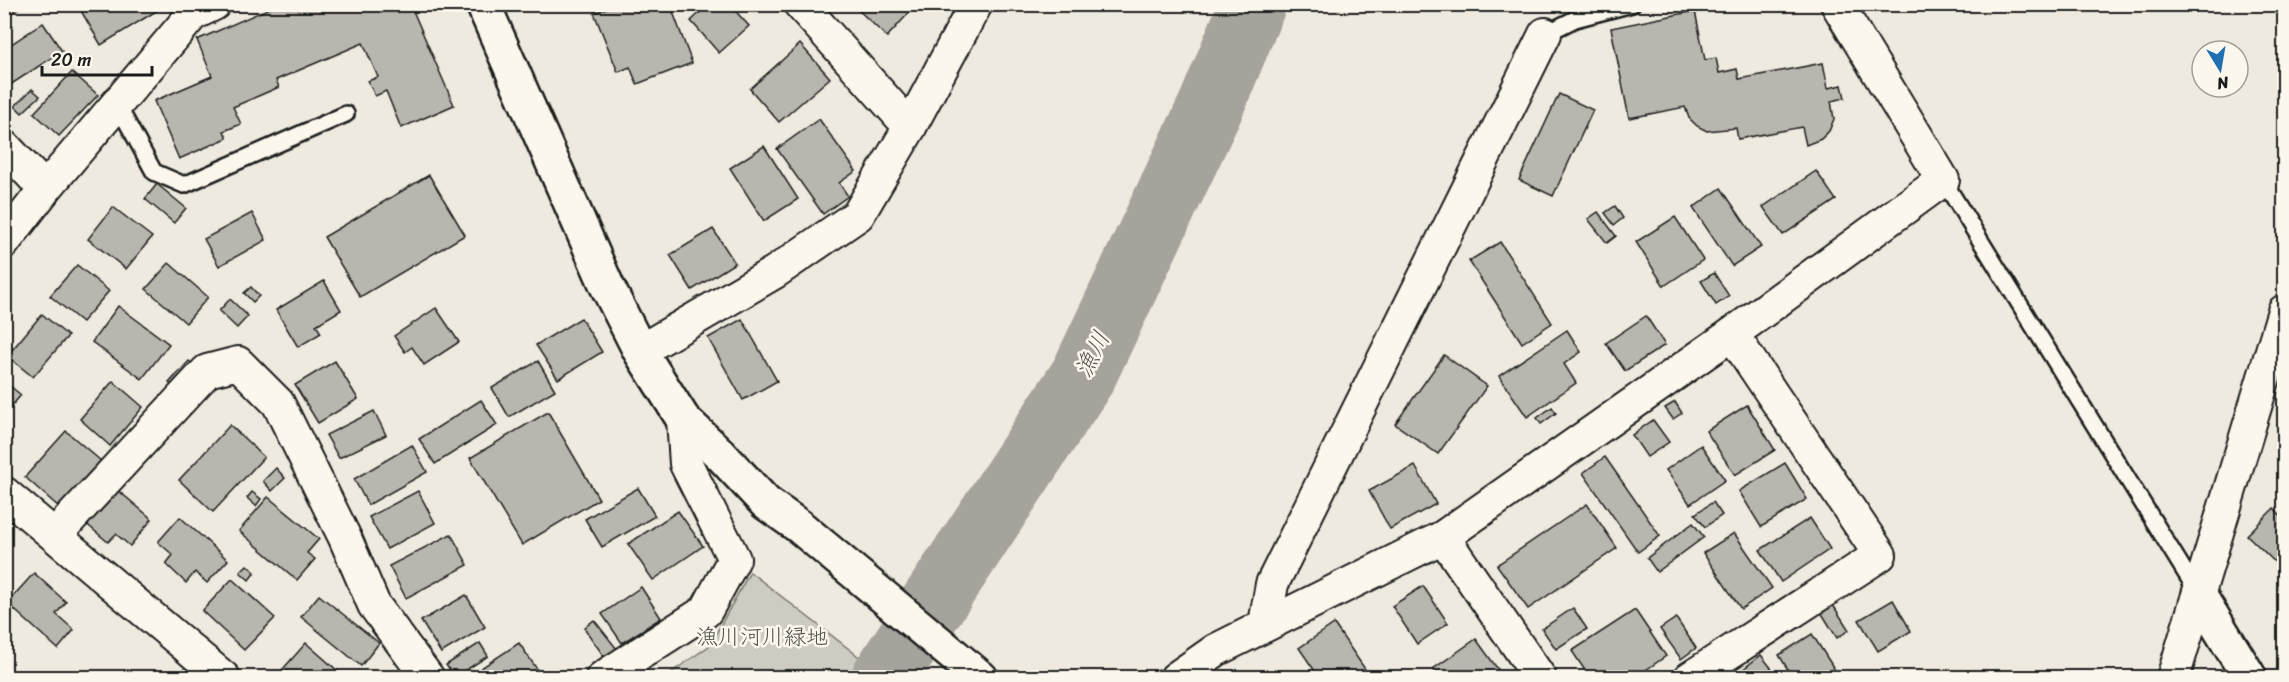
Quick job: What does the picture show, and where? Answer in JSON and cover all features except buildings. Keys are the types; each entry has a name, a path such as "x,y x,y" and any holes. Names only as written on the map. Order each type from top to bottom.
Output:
{"street":[{"path":"4,242 45,189 193,14 214,4"},
{"path":"483,4 607,286 639,351 683,419 722,455 766,503 800,527 981,678"},
{"path":"800,4 910,127"},
{"path":"639,351 775,272 858,215 910,127 976,4"},
{"path":"1176,678 1216,650 1265,624 1443,537 1732,334 1943,180 1837,4"},
{"path":"1265,624 1272,584 1545,34"},
{"path":"4,146 45,189"},
{"path":"2173,678 2284,311"},
{"path":"1689,678 1880,555 1732,334"},
{"path":"55,535 207,371 238,363 279,403 345,538 374,605 428,678"},
{"path":"602,678 706,611 734,559 686,464 683,419"},
{"path":"4,493 224,678"},
{"path":"1443,537 1540,678"},
{"path":"2199,595 2250,678"}],"lane":[{"path":"1545,34 1575,19 1632,4"},
{"path":"117,104 154,172 184,185 346,114"},
{"path":"1943,180 2199,595"}],"green space":[{"name":"漁川河川緑地","path":"750,572 885,677 665,677 709,646"}],"waterway":[{"name":"漁川","path":"884,678 1083,376 1211,106 1253,4"}]}
